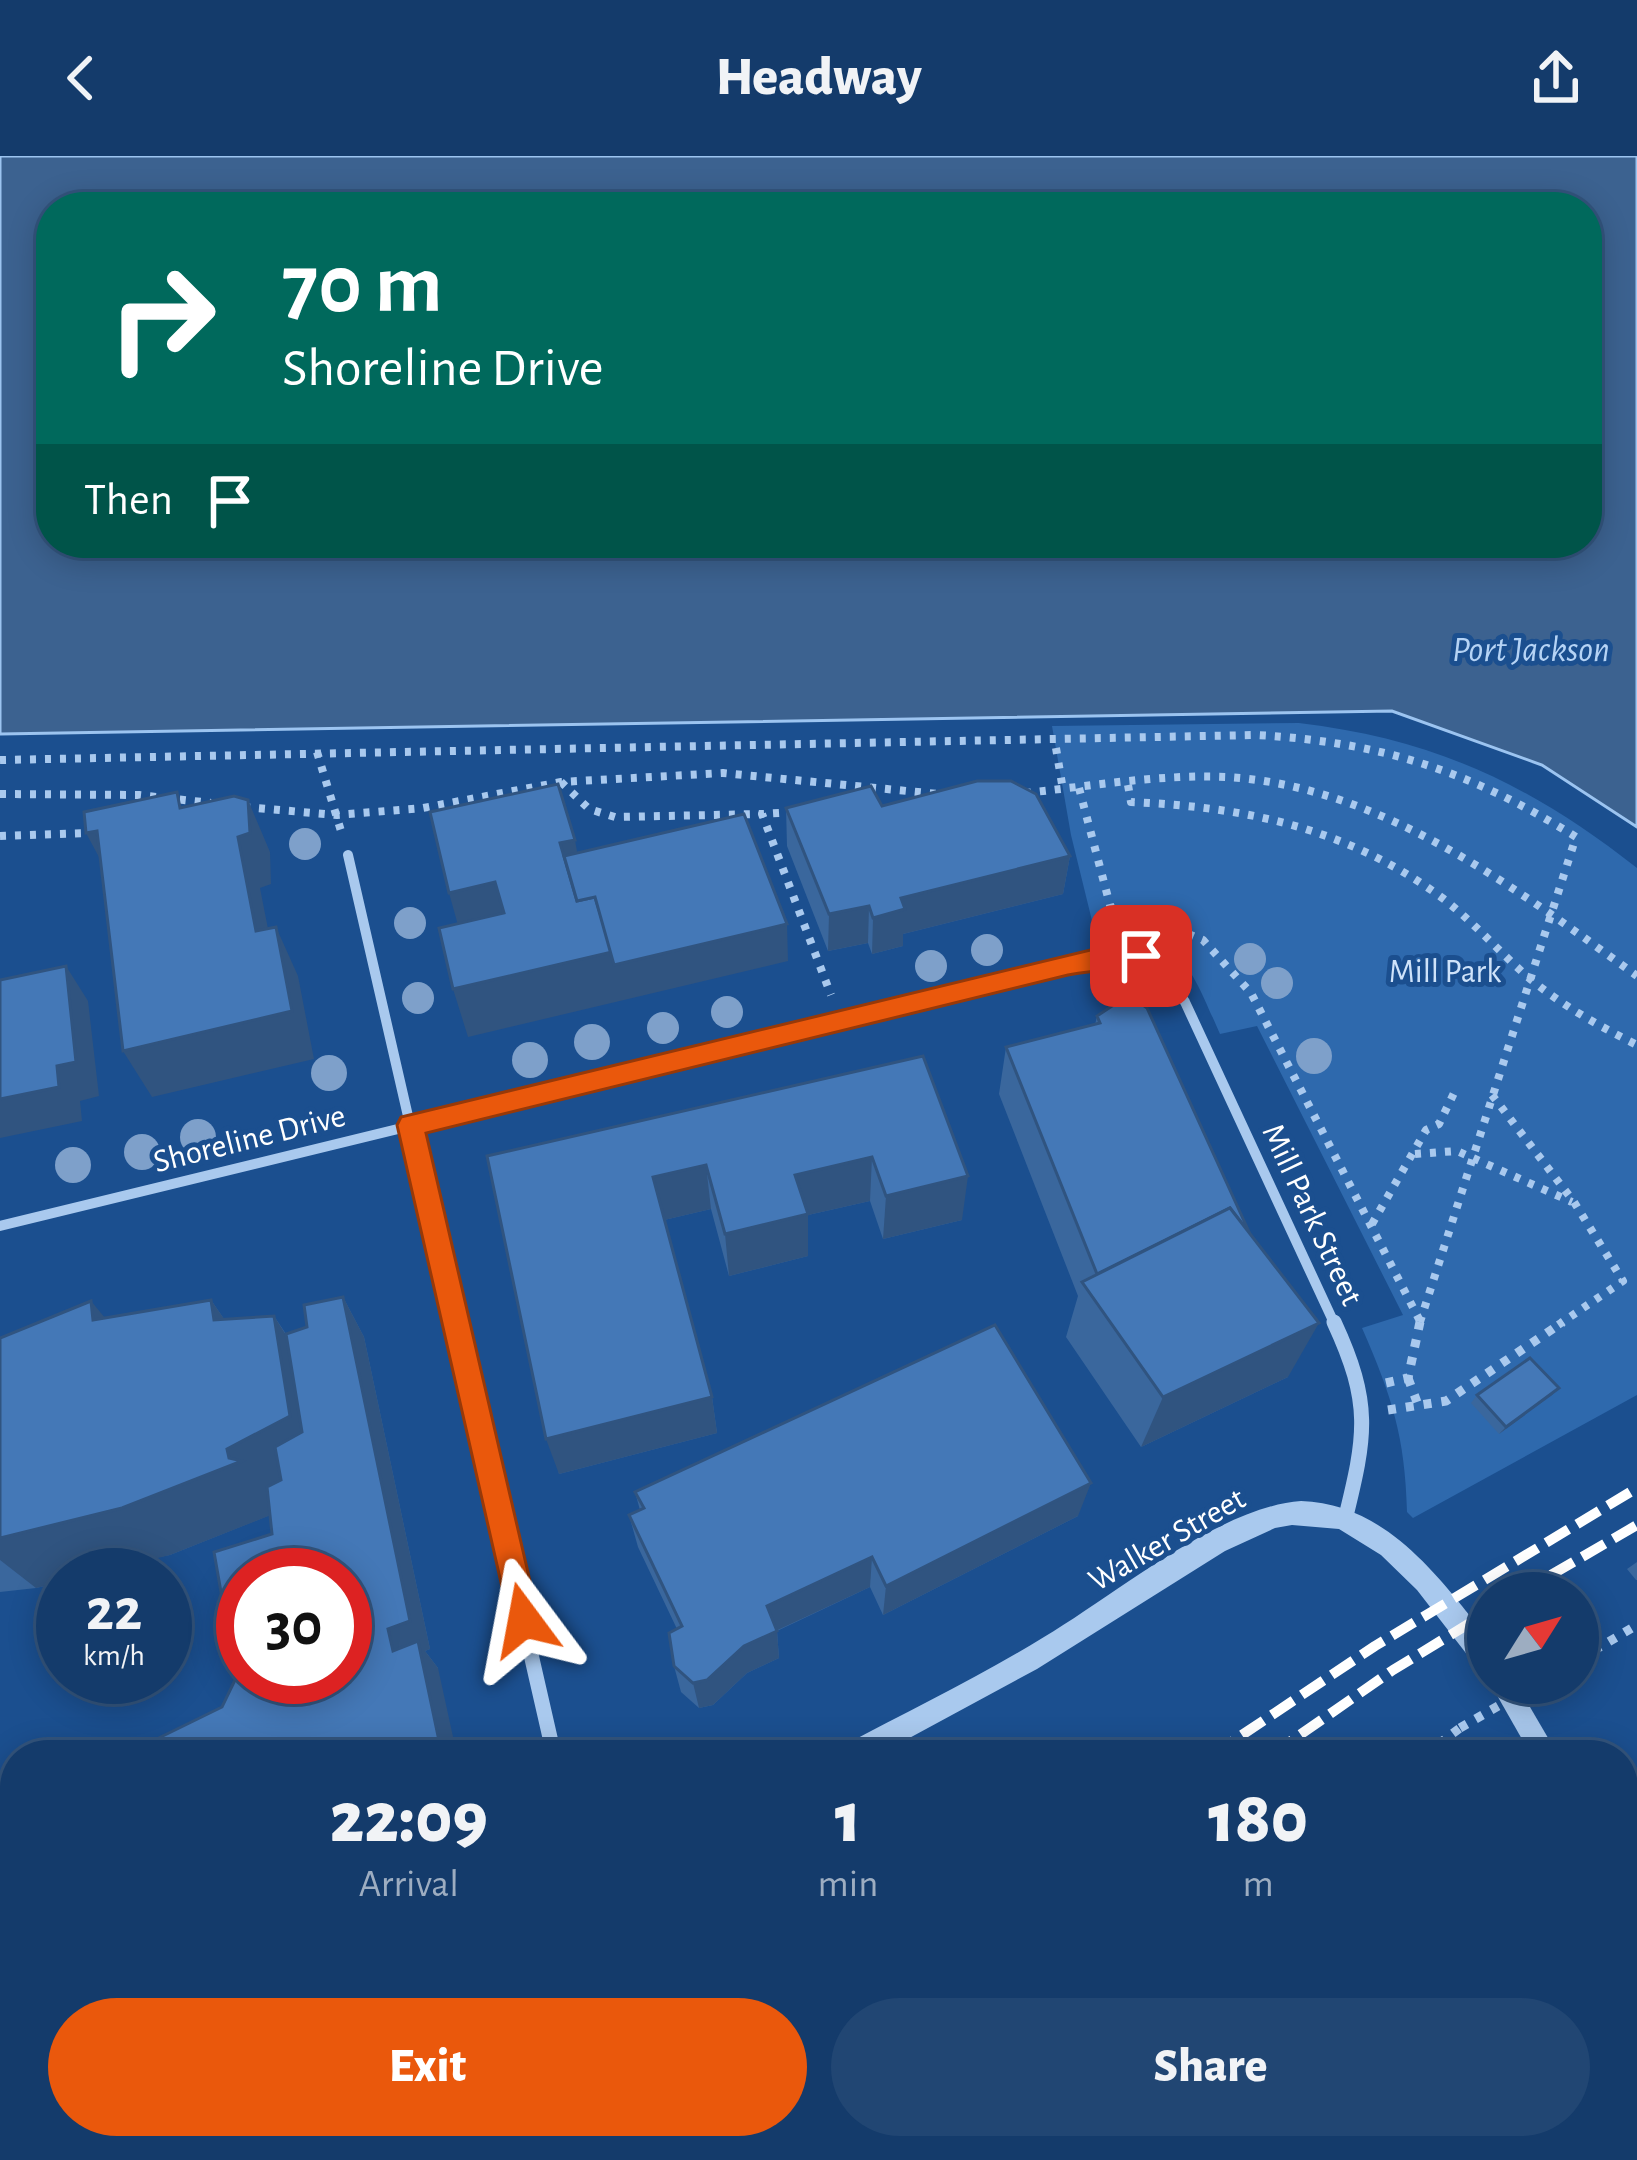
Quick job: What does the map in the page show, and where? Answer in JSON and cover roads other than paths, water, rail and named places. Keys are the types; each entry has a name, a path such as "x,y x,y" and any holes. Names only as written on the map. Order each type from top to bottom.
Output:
{"street":[{"path":"349,855 551,1740"},
{"name":"Shoreline Drive","path":"0,1226 839,1019 1107,956 1141,956"},
{"name":"Mill Park Street","path":"1141,956 1172,979 1193,1017 1342,1340 1365,1416 1362,1453 1345,1520"},
{"name":"Walker Street","path":"880,1740 1050,1648 1224,1539 1279,1516 1313,1513 1345,1520 1385,1542 1413,1565 1467,1634"},
{"path":"1515,1704 1536,1740"}],"water":[{"name":"Port Jackson","path":"0,156 1637,156 1637,827 1542,765 1392,711 0,734"}],"railway":[{"path":"1234,1740 1375,1646 1637,1488"},
{"path":"1556,1572 1637,1525"},
{"path":"1293,1740 1467,1625"}],"park label":[{"name":"Mill Park","path":"1445,970"}]}
